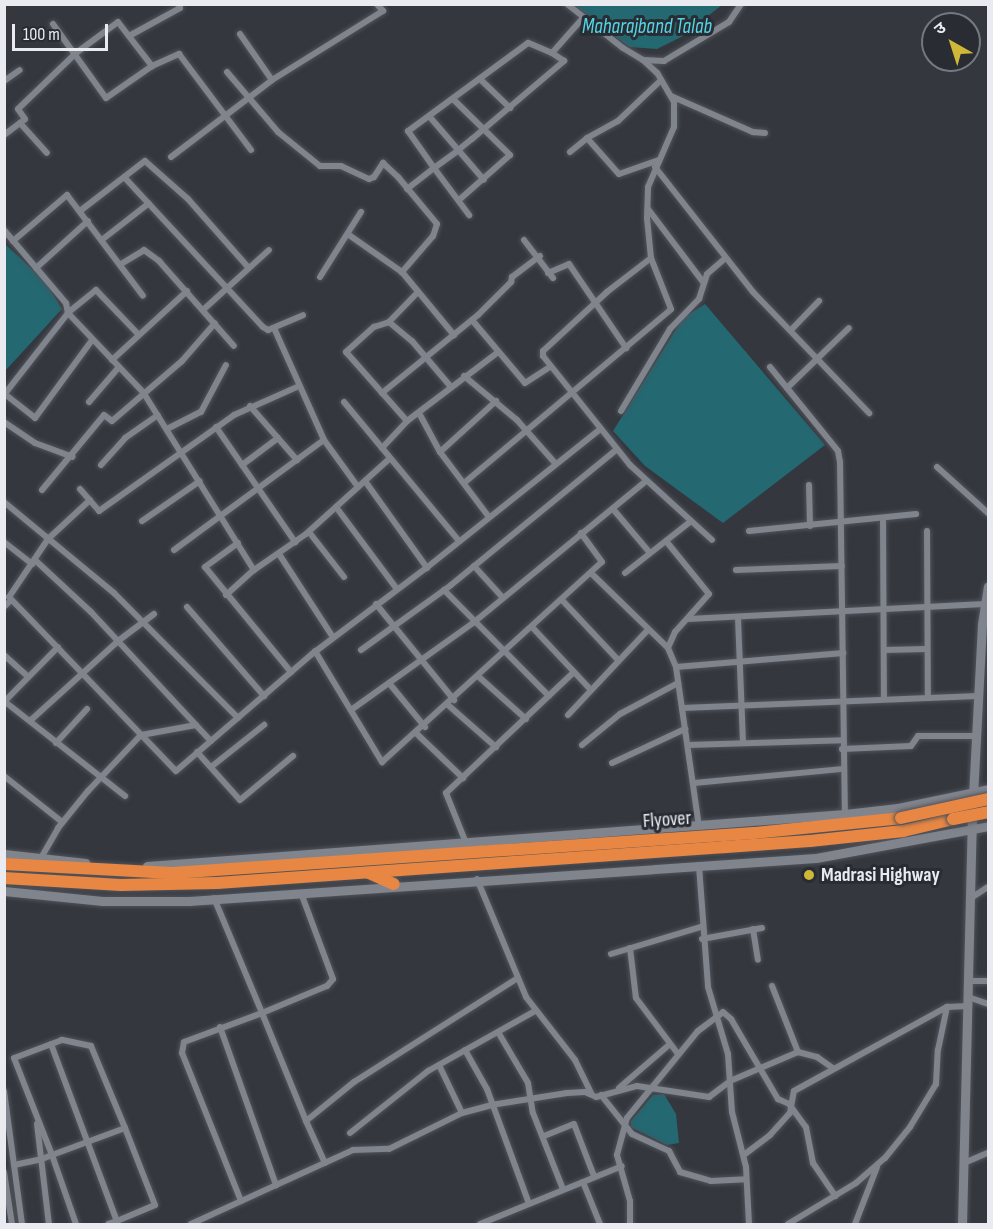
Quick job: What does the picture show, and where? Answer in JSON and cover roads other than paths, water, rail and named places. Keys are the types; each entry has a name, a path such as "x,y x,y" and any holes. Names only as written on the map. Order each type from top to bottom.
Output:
{"highway":[{"name":"Flyover","path":"4,878 159,885 368,872 455,860 844,825 901,818 988,799"},
{"name":"Flyover","path":"4,864 172,873 347,861 455,860 810,841 903,831 988,812"},
{"path":"347,861 361,852"},
{"path":"368,872 394,884"}],"street":[{"path":"129,36 180,8 178,4"},
{"path":"171,157 272,80 383,11 377,4"},
{"path":"464,483 525,429 671,309 651,258 647,208 648,187 674,127 671,96 657,73 643,60 567,4"},
{"path":"657,73 664,61 729,22 741,4"},
{"path":"552,53 583,18"},
{"path":"4,135 25,119 18,109 76,54 118,22 152,66"},
{"path":"53,24 105,98 152,66 179,54 224,118 251,150"},
{"path":"240,34 272,80"},
{"path":"407,189 434,168 457,151 510,108 564,61 528,42 408,131 434,168 469,215"},
{"path":"643,60 664,61"},
{"path":"4,81 20,70"},
{"path":"227,72 278,132 320,166 341,166 369,179 374,177 383,163 407,189 437,225 433,236 402,272"},
{"path":"480,79 510,108"},
{"path":"570,152 586,138 618,121 661,80"},
{"path":"671,96 753,132 765,133"},
{"path":"453,99 510,155 459,201"},
{"path":"429,116 484,180"},
{"path":"20,123 47,153"},
{"path":"586,138 619,174 660,159"},
{"path":"80,211 148,163 188,200 248,267"},
{"path":"655,167 724,259 869,412"},
{"path":"125,178 229,287 263,327 274,328 303,315"},
{"path":"13,241 67,195 103,239 143,296"},
{"path":"103,239 149,203"},
{"path":"647,208 703,282"},
{"path":"320,277 362,212"},
{"path":"36,268 88,221"},
{"path":"4,231 66,303 68,313 143,392 182,451 254,570"},
{"path":"349,235 402,272 454,335"},
{"path":"524,240 551,275 569,264 597,302 626,348"},
{"path":"121,264 144,250 187,291 234,346"},
{"path":"203,310 269,250"},
{"path":"382,393 472,320 511,282 512,276 539,257"},
{"path":"651,258 597,302 543,351 550,366 616,450 646,481 712,540"},
{"path":"621,411 670,329 699,299 703,282 724,259"},
{"path":"92,340 34,418 5,395 68,313 96,290 138,334"},
{"path":"112,360 187,291"},
{"path":"407,420 346,352 374,327 389,322 418,292"},
{"path":"792,329 819,302"},
{"path":"472,320 496,353 525,383 550,366"},
{"path":"389,322 426,358 451,387"},
{"path":"42,490 73,457 104,415 112,421 143,392 182,361 215,323"},
{"path":"274,328 324,440 358,488"},
{"path":"787,388 849,328"},
{"path":"381,448 407,420 496,353"},
{"path":"167,429 201,412 226,365"},
{"path":"89,402 119,367"},
{"path":"770,367 838,451 843,610 842,749 845,814"},
{"path":"464,376 496,401 555,463"},
{"path":"80,489 99,511 216,427 250,406 299,386"},
{"path":"440,452 496,401"},
{"path":"344,402 459,541"},
{"path":"250,406 297,460"},
{"path":"419,413 440,452 489,517"},
{"path":"101,465 126,438 158,415"},
{"path":"6,425 35,443 73,457"},
{"path":"216,427 296,542"},
{"path":"90,500 48,539 33,557 34,562 9,597 176,771 315,651 427,568 599,430"},
{"path":"242,465 278,438"},
{"path":"174,550 220,514 324,440"},
{"path":"361,650 444,590 616,450"},
{"path":"225,595 254,570 309,532 389,459"},
{"path":"937,466 988,513"},
{"path":"142,521 200,481"},
{"path":"351,710 473,623 646,481"},
{"path":"364,482 427,568"},
{"path":"809,484 810,526"},
{"path":"4,502 144,622 237,718"},
{"path":"336,507 397,589"},
{"path":"613,509 650,553"},
{"path":"748,531 883,520 916,514"},
{"path":"883,520 884,699"},
{"path":"625,573 691,521"},
{"path":"927,531 928,698"},
{"path":"309,532 344,578"},
{"path":"315,651 382,762 417,735 602,562 581,533"},
{"path":"666,541 709,594 675,632 668,648"},
{"path":"4,542 34,562 118,641 211,741"},
{"path":"238,543 205,567 225,595 291,672"},
{"path":"279,554 333,637"},
{"path":"474,566 503,598"},
{"path":"736,570 842,566"},
{"path":"591,573 647,631 668,648 676,667 699,826"},
{"path":"962,1224 971,898 970,831 975,736 988,586"},
{"path":"444,590 473,623 549,696"},
{"path":"4,607 11,600"},
{"path":"562,600 619,661"},
{"path":"376,604 454,700"},
{"path":"687,619 986,604"},
{"path":"187,607 264,696"},
{"path":"31,720 118,641 154,614"},
{"path":"738,618 743,743"},
{"path":"532,627 591,690"},
{"path":"568,715 647,631"},
{"path":"58,647 27,676 5,701 125,796"},
{"path":"884,650 927,649"},
{"path":"676,667 843,653"},
{"path":"4,655 27,676"},
{"path":"466,843 446,793 573,673"},
{"path":"479,677 526,719"},
{"path":"390,683 425,727"},
{"path":"582,745 620,714 678,683"},
{"path":"682,708 978,696"},
{"path":"448,705 496,747"},
{"path":"56,743 87,710"},
{"path":"41,858 62,822 100,777 141,735 196,725"},
{"path":"211,767 264,725"},
{"path":"612,763 685,729"},
{"path":"417,735 463,778"},
{"path":"842,749 911,746 918,736 975,736"},
{"path":"687,745 843,740"},
{"path":"197,752 242,800 293,756"},
{"path":"693,783 843,769"},
{"path":"4,776 62,822"},
{"path":"4,854 113,866 185,866 236,858 361,852 845,814 988,789"},
{"path":"4,891 140,903 477,878 816,858 988,826"},
{"path":"699,866 702,939 715,1016 728,1054 734,1121 745,1154 749,1224"},
{"path":"477,878 518,978 536,1011 574,1060 591,1093 596,1097 637,1086 702,1098 713,1096 730,1081 798,1052 817,1057 833,1068"},
{"path":"971,898 988,887"},
{"path":"241,1201 182,1053 184,1042 327,986 333,979 300,891"},
{"path":"214,898 325,1163"},
{"path":"611,954 701,927"},
{"path":"702,939 762,928"},
{"path":"753,929 758,960"},
{"path":"630,948 636,998 678,1054"},
{"path":"306,1121 354,1082 518,978"},
{"path":"968,981 988,981"},
{"path":"772,986 798,1052"},
{"path":"745,1154 777,1129 790,1113 789,1104 794,1091 947,1007 968,1001 988,1004"},
{"path":"788,1224 804,1211 836,1196 879,1164 931,1097 947,1007"},
{"path":"350,1133 439,1065 536,1011"},
{"path":"630,1224 622,1166 617,1155 625,1127 649,1089 678,1054 715,1016 723,1012 732,1019 758,1070 778,1098 789,1104 809,1133 813,1163 836,1196"},
{"path":"220,1027 276,1185"},
{"path":"498,1032 533,1098 533,1113 563,1189"},
{"path":"76,1224 14,1058 62,1040 91,1046 155,1204 108,1224"},
{"path":"51,1044 90,1141 117,1221"},
{"path":"619,1089 670,1044"},
{"path":"465,1050 491,1105 529,1204"},
{"path":"439,1065 462,1113"},
{"path":"4,1090 22,1224"},
{"path":"191,1224 353,1150 389,1149 462,1113 491,1105 533,1098 591,1093"},
{"path":"601,1095 625,1127 638,1138 669,1151 680,1172 711,1181 746,1179"},
{"path":"35,1111 50,1224"},
{"path":"544,1136 574,1124 594,1176"},
{"path":"14,1166 42,1159 125,1128"},
{"path":"964,1163 988,1153"},
{"path":"855,1224 879,1164"},
{"path":"480,1224 622,1166"},
{"path":"4,1172 12,1224"},
{"path":"583,1182 600,1224"}],"water":[{"name":"Maharajband Talab","path":"572,5 722,5 681,37 657,49 629,47"},
{"path":"5,244 45,281 62,309 5,371"},
{"path":"705,304 825,445 723,523 645,466 613,431 683,318"},
{"path":"664,1094 676,1114 679,1143 667,1145 631,1127 631,1121 653,1095"}],"place":[{"name":"Madrasi Highway","path":"809,875"}]}
